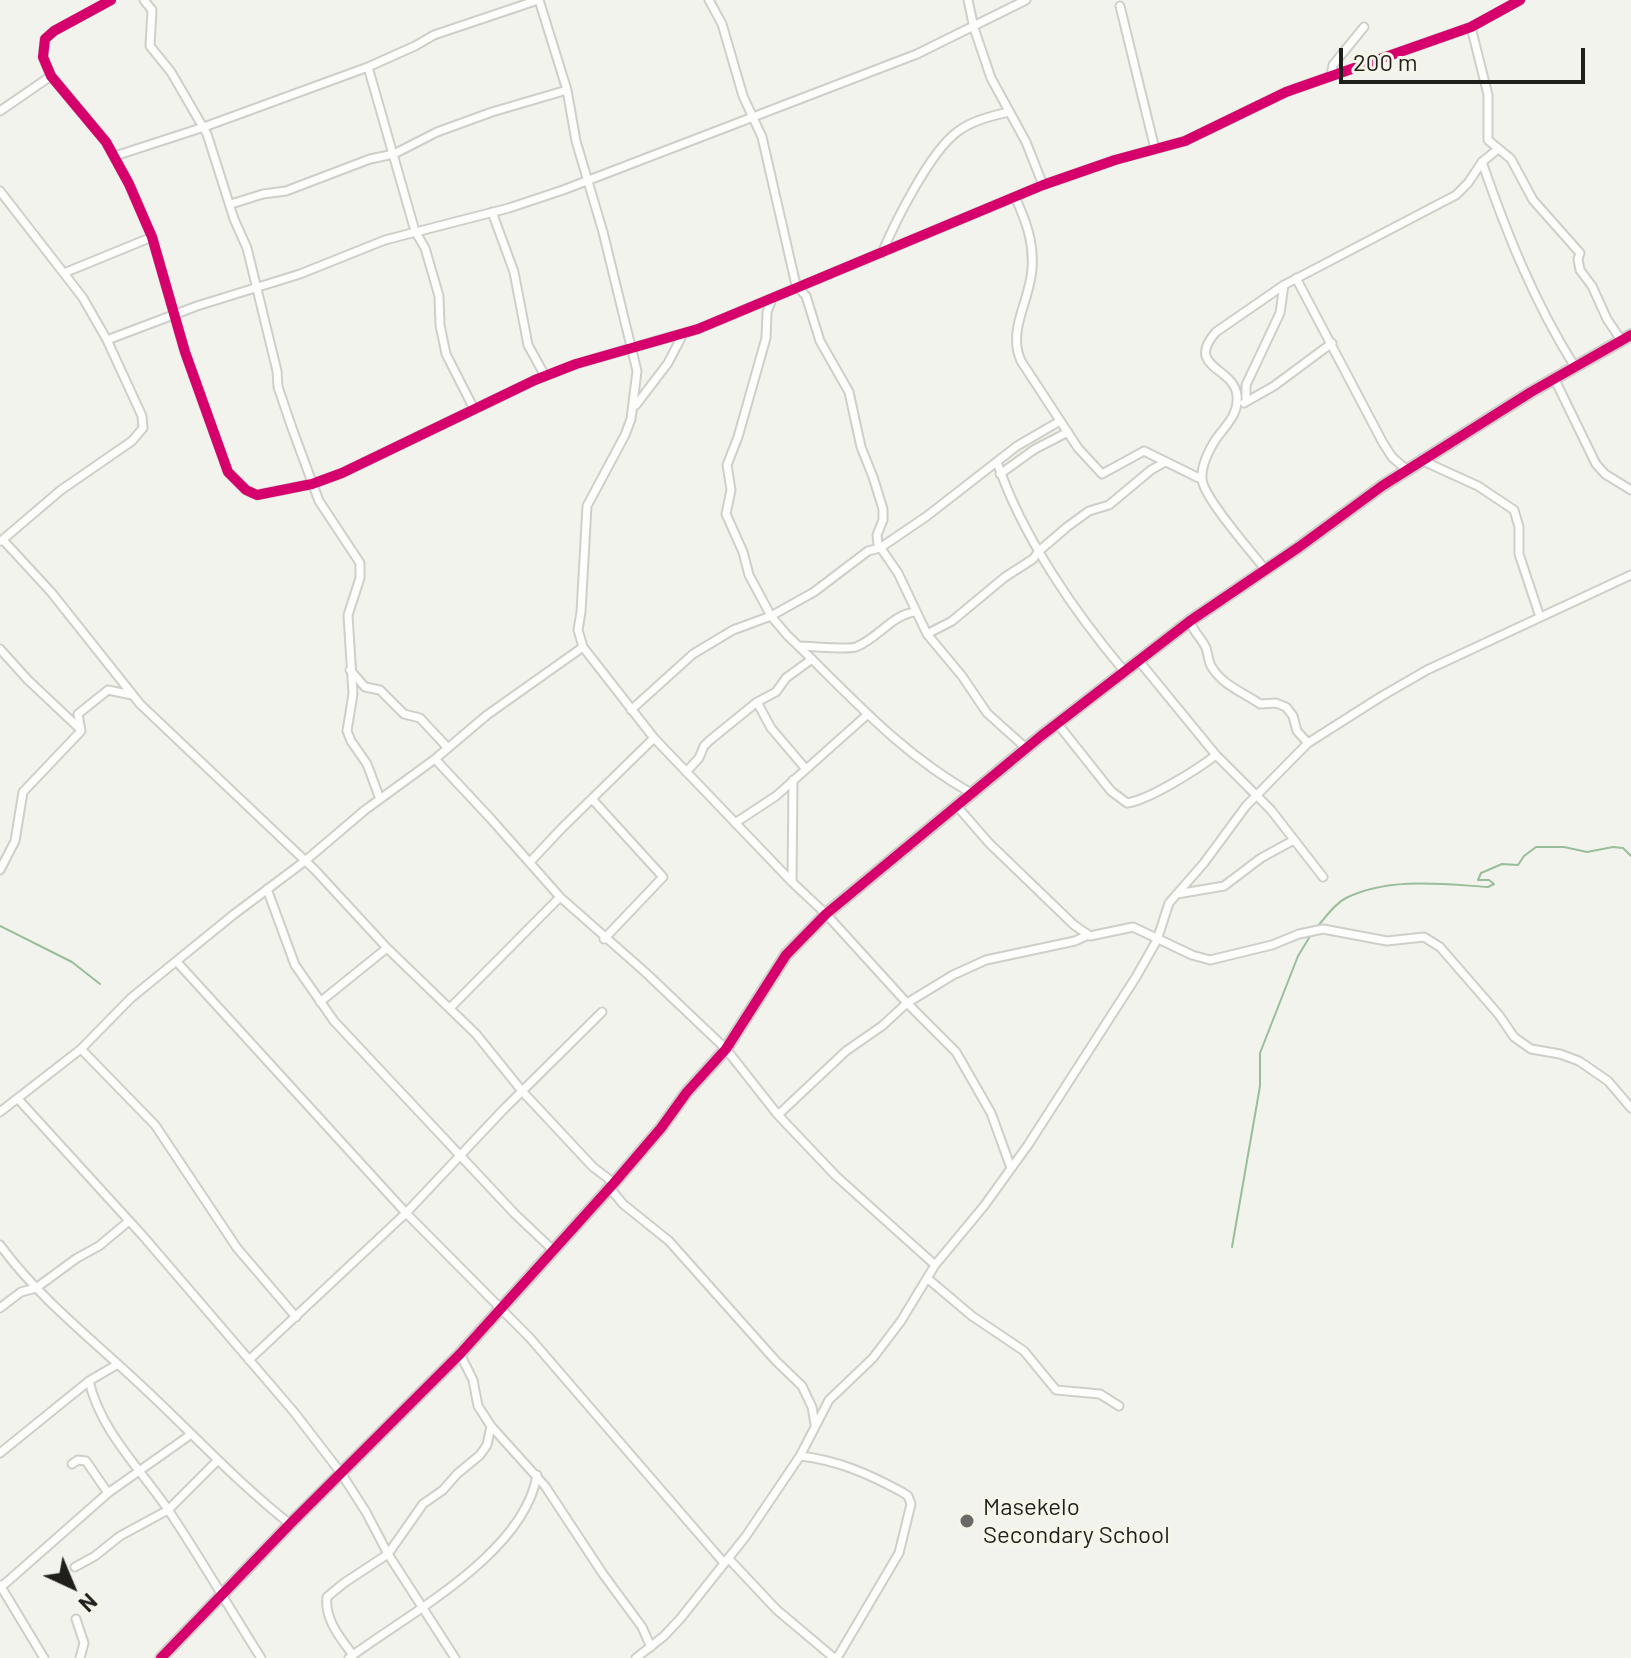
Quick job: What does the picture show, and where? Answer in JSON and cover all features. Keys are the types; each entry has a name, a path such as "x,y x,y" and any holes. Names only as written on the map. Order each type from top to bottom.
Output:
{"street":[{"path":"111,0 45,39 43,57 51,76 115,156 152,237 201,400 234,480 257,495 312,484 342,473 545,376 683,334 1043,185 1115,160 1185,141 1286,92 1471,27 1521,0"},
{"path":"144,0 152,10 150,46 171,72 204,127 234,219 247,248 283,404 312,484 320,504 360,563 360,578 348,615 353,700 348,717 348,735 367,764 380,799"},
{"path":"115,156 368,67 434,35 538,0 567,90 576,141 637,371 625,435 587,506 578,630 583,647 654,738 826,914 962,1060 991,1113 1011,1168"},
{"path":"709,0 722,24 743,96 762,137 794,280 806,296 820,341 842,379 852,404 861,447 883,509 883,520 877,535 880,548 898,573 927,634 965,679 987,713 1026,748"},
{"path":"968,0 991,78 1026,142 1043,185"},
{"path":"107,340 415,231 563,190 917,54 1026,0"},
{"path":"1120,6 1155,149"},
{"path":"1331,76 1333,65 1364,27"},
{"path":"161,1658 460,1354 612,1185 726,1049 786,955 826,914 1057,723 1190,621 1382,486 1626,338 1607,319 1592,286 1580,270 1580,253 1539,209 1511,159 1487,139 1488,95 1471,27"},
{"path":"368,67 415,231 425,248 439,296 439,320 446,354 474,409"},
{"path":"0,111 51,76"},
{"path":"231,204 286,191 370,159 394,154 437,132 492,112 567,90"},
{"path":"882,253 909,196 951,137 965,127 1009,112"},
{"path":"1235,414 1236,390 1209,361 1205,347 1216,332 1296,278 1456,195 1482,162 1498,149"},
{"path":"1482,162 1514,252 1545,318 1575,367"},
{"path":"0,191 83,298 107,340 142,416 143,428 141,433 61,490 2,541 51,592 125,682 132,695 305,861 387,948 450,1008 491,1051 522,1091 612,1185 623,1204 669,1241 802,1386 812,1407 815,1424"},
{"path":"1015,197 1031,235 1032,254 1032,271 1016,334 1016,347 1021,361 1060,421 1092,466 1102,474 1144,451 1201,479 1215,506 1264,568"},
{"path":"492,212 514,272 528,345 545,376"},
{"path":"64,273 152,237"},
{"path":"1296,278 1383,443 1392,457 1408,471"},
{"path":"1246,401 1246,385 1280,313 1284,285"},
{"path":"772,299 767,312 766,338 727,465 731,493 726,514 743,552 749,575 771,616 897,743 935,773 971,793"},
{"path":"632,410 668,363 683,334"},
{"path":"1201,479 1207,455 1246,401 1274,386 1332,343"},
{"path":"1555,380 1599,468 1631,490"},
{"path":"631,710 667,674 693,654 733,630 771,616 826,583 868,551 880,548 954,497 1017,446 1060,421"},
{"path":"1000,474 1035,449 1068,432"},
{"path":"1423,461 1478,486 1514,510 1519,527 1519,554 1540,617"},
{"path":"997,462 1000,474 1039,551 1096,638 1125,672"},
{"path":"927,634 952,621 1083,516 1109,505 1165,462"},
{"path":"636,1658 680,1619 755,1524 800,1456 815,1424 837,1391 866,1367 879,1351 935,1265 984,1206 1061,1097 1157,940 1167,908 1204,863 1230,824 1256,795 1308,743 1427,670 1631,575"},
{"path":"799,646 854,648 874,638 898,617 916,612"},
{"path":"1190,621 1205,646 1212,667 1230,687 1260,704 1276,703 1286,707 1293,716 1297,731 1308,743"},
{"path":"0,1112 81,1049 131,998 267,889 550,668 583,647"},
{"path":"0,649 81,731"},
{"path":"686,772 699,758 705,745 757,702 776,692 786,678 812,659"},
{"path":"1139,661 1323,877"},
{"path":"350,669 365,687 380,690 404,714 420,718 448,748"},
{"path":"81,731 78,714 104,691 114,690 132,695"},
{"path":"757,702 771,728 805,768"},
{"path":"735,823 760,808 868,714"},
{"path":"1057,723 1103,781 1127,803 1139,800 1198,769 1216,755"},
{"path":"0,870 15,841 23,792 81,731"},
{"path":"530,862 654,738"},
{"path":"435,759 560,897 726,1049 778,1115 848,1189 935,1265"},
{"path":"792,882 793,780"},
{"path":"592,799 663,877 604,939"},
{"path":"956,805 989,843 1088,935 1127,926 1210,960 1323,929 1387,941 1429,939 1440,947 1493,1008 1514,1037 1531,1049 1579,1061 1608,1081 1631,1108"},
{"path":"1177,894 1224,886 1261,858 1294,840"},
{"path":"267,889 295,965 320,1002 363,1054 553,1250"},
{"path":"450,1008 560,897"},
{"path":"778,1115 846,1051 882,1026 907,1003 974,964 1075,941 1088,935"},
{"path":"320,1002 387,948"},
{"path":"177,962 406,1213 501,1308 726,1560 777,1610 835,1658 899,1553 911,1504 905,1494 849,1467 834,1461 800,1456"},
{"path":"249,1360 406,1213 602,1012"},
{"path":"81,1049 155,1125 237,1248 296,1317"},
{"path":"19,1100 249,1360 341,1473 388,1554 455,1658"},
{"path":"0,1308 21,1292 36,1288 99,1246 129,1221"},
{"path":"0,1245 36,1288 217,1461 290,1524"},
{"path":"927,1278 972,1316 1024,1351 1056,1390 1100,1394 1119,1406"},
{"path":"460,1354 473,1380 478,1406 491,1426 537,1475 642,1627 651,1647"},
{"path":"0,1453 89,1381 118,1364"},
{"path":"89,1381 113,1437 168,1510 261,1658"},
{"path":"491,1426 487,1445 480,1455 443,1490 423,1504 388,1554 344,1583 326,1600 337,1634 351,1656 469,1572 514,1526 533,1495 537,1475"},
{"path":"44,1658 0,1587 108,1493 190,1435"},
{"path":"72,1464 78,1460 86,1461 108,1493"},
{"path":"75,1567 120,1536 168,1510 217,1461"},
{"path":"76,1619 84,1643 80,1658"}],"waterway":[{"path":"1316,928 1334,907 1363,891 1398,884 1488,887 1494,884 1489,880 1478,880 1481,873 1502,864 1518,865 1536,847 1564,847 1587,852 1613,847 1623,848 1631,856"},
{"path":"0,926 72,962 100,984"},
{"path":"1232,1247 1260,1086 1260,1053 1298,956 1312,933"}],"cycle path":[{"path":"111,0 54,31 45,39 43,57 51,76 106,142 129,184 152,237 185,352 228,472 246,490 257,495 312,484 342,473 535,380 576,364 698,329 1043,185 1115,160 1185,141 1286,92 1471,27 1520,0"},
{"path":"161,1658 460,1354 614,1183 726,1049 786,955 826,914 1041,736 1190,621 1382,486 1531,392 1631,335"}],"place":[{"name":"Masekelo Secondary School","path":"967,1521"}]}
